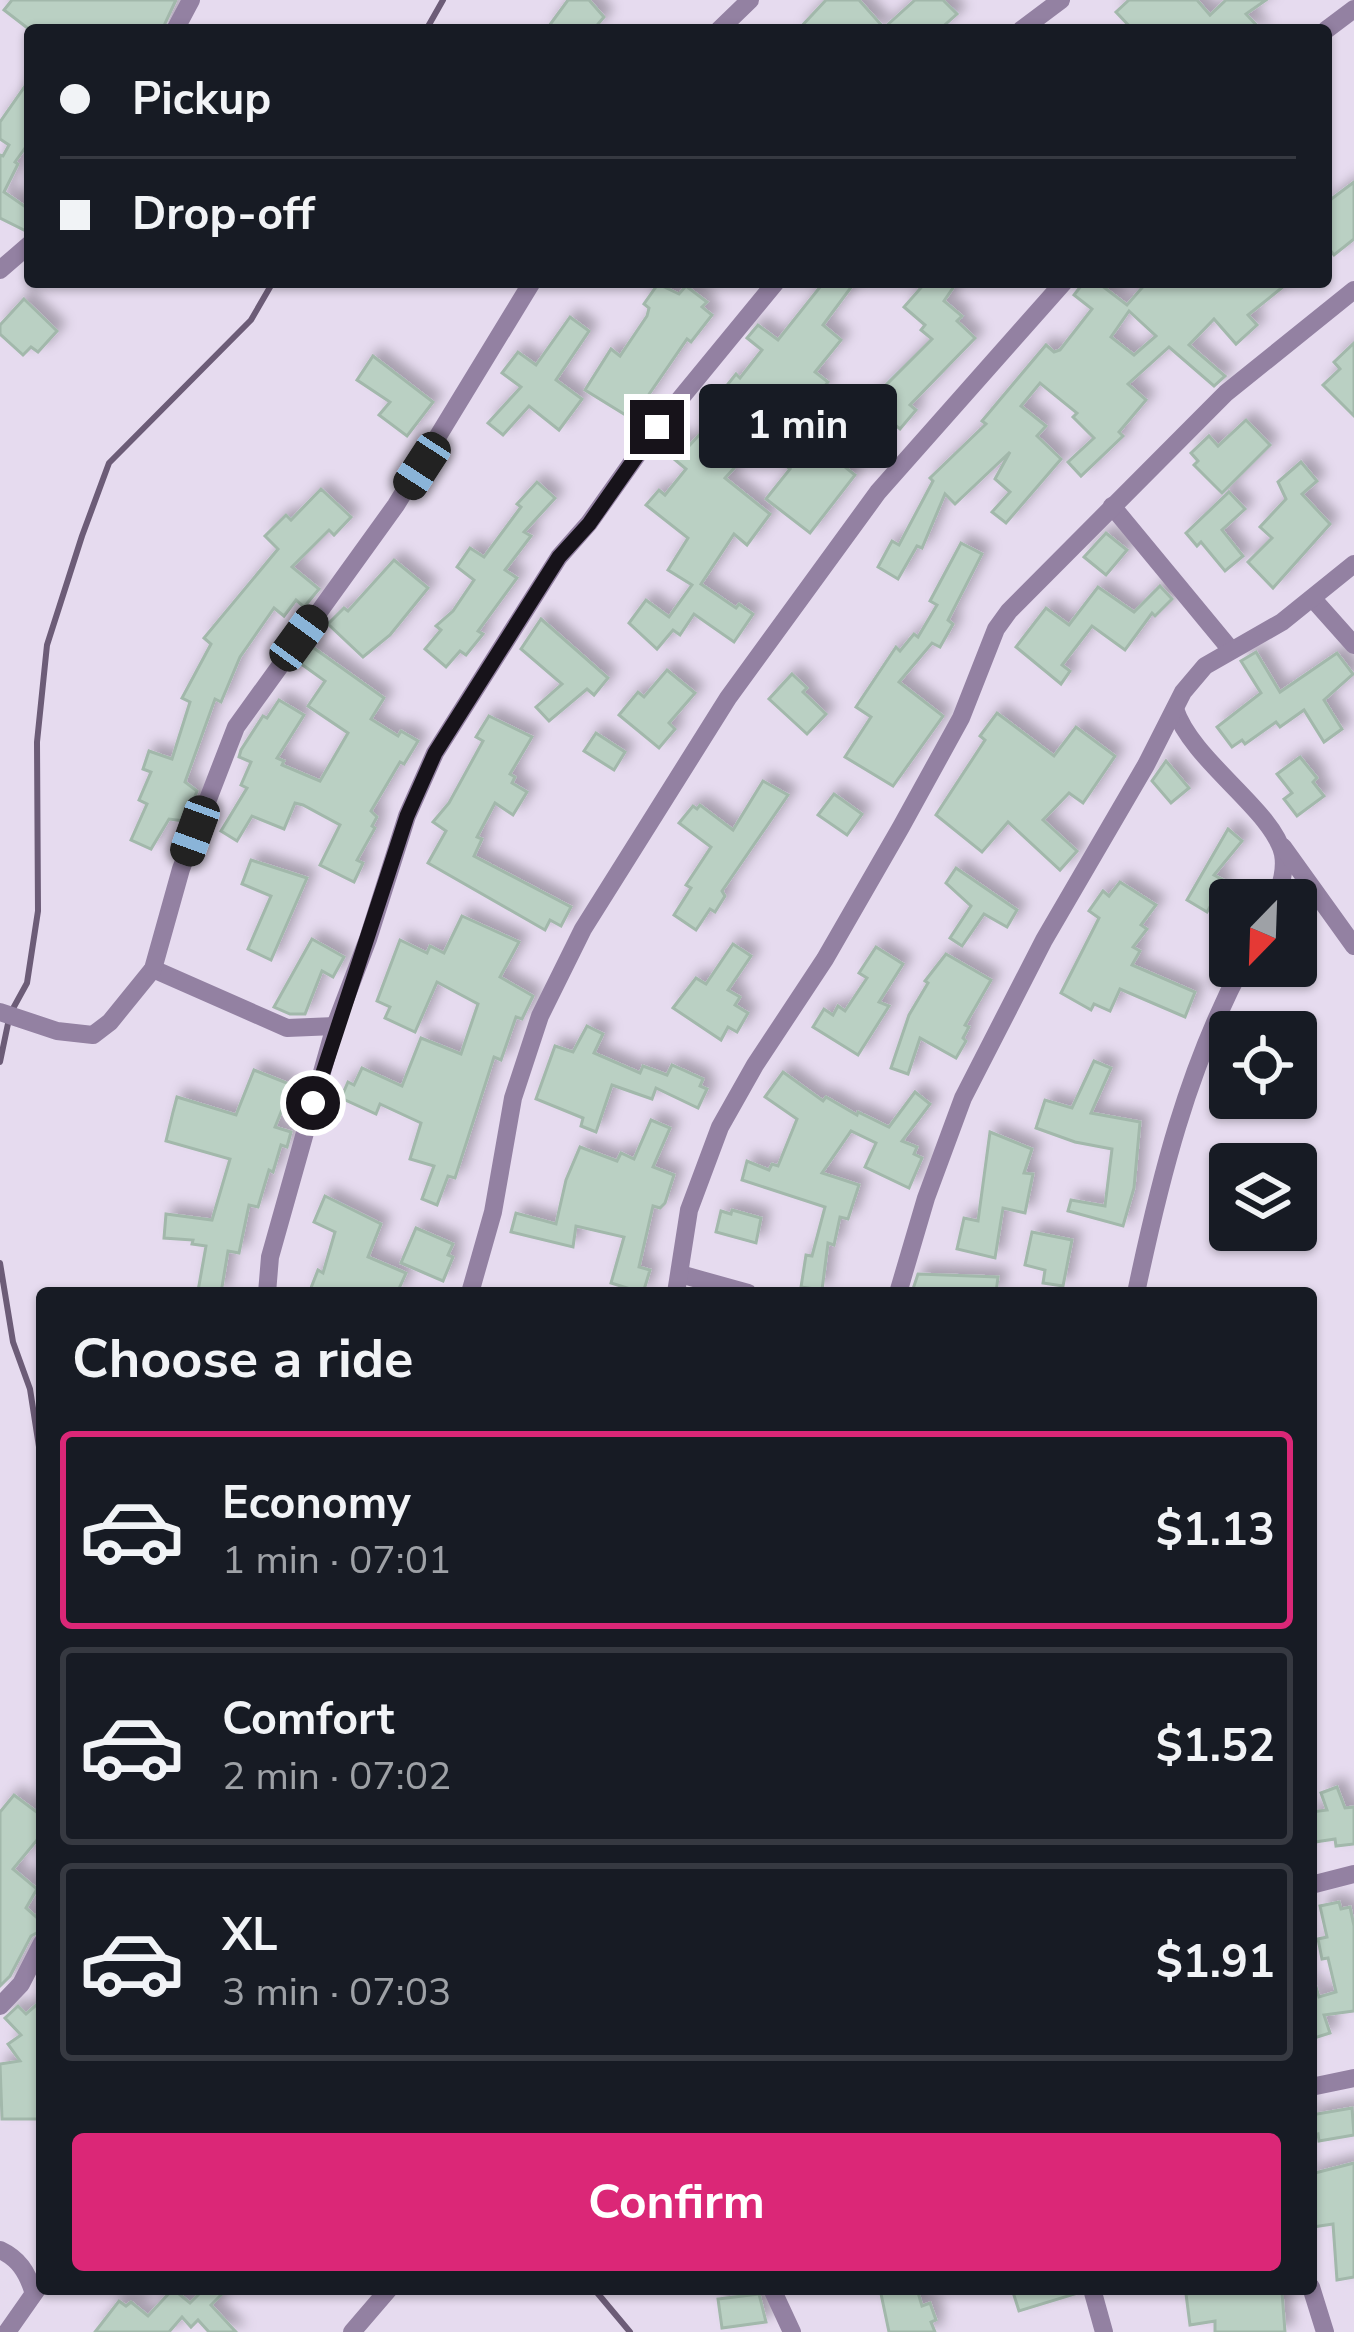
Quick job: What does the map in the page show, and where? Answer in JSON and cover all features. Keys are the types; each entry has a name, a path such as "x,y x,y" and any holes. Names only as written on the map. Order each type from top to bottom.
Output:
{"street":[{"path":"725,24 750,0"},
{"path":"1030,24 1060,0"},
{"path":"0,270 24,249"},
{"path":"0,1012 57,1031 92,1035 110,1022 153,969 181,869 236,728 396,506 528,288"},
{"path":"268,1287 270,1257 335,1026 407,816 435,753 559,557 771,288"},
{"path":"472,1287 493,1212 513,1097 540,1016 583,929 728,698 878,492 1059,288"},
{"path":"678,1284 689,1210 720,1127 754,1065 825,959 961,718 996,629 1226,393 1354,290"},
{"path":"1112,506 1231,650"},
{"path":"900,1287 963,1098 1044,940 1193,677 1282,622 1354,564"},
{"path":"1312,599 1354,645"},
{"path":"1175,710 1190,739 1277,839 1354,946"},
{"path":"1277,839 1282,879"},
{"path":"153,969 287,1028 335,1026"},
{"path":"1137,1287 1173,1131 1208,1033 1231,987"},
{"path":"1317,1883 1354,1874"},
{"path":"0,2006 21,1984 36,1955"},
{"path":"1317,2086 1354,2078"},
{"path":"0,2250 14,2256 36,2285"},
{"path":"8,2332 36,2290"},
{"path":"352,2332 384,2295"},
{"path":"775,2295 792,2332"},
{"path":"1094,2295 1104,2332"},
{"path":"1313,2295 1325,2332"}],"building":[{"path":"12,0 176,0 165,24 24,25 4,10"},
{"path":"568,0 589,0 604,17 598,24 550,24"},
{"path":"826,0 859,0 880,24 804,24"},
{"path":"915,0 943,0 957,14 946,24 888,24"},
{"path":"1129,0 1197,0 1210,15 1226,0 1266,0 1246,14 1255,24 1127,24 1116,12"},
{"path":"24,88 24,149 4,192 24,206 24,230 0,218 0,155 9,145 0,139 0,122"},
{"path":"1354,182 1354,239 1334,255 1332,252 1332,198"},
{"path":"655,288 679,294 689,288 707,302 702,307 712,315 691,342 687,339 632,419 585,390 611,349 620,356 647,316 649,308 644,304"},
{"path":"819,288 851,288 823,325 841,340 815,372 828,382 818,395 813,391 793,418 817,435 813,441 855,475 810,533 766,499 790,469 757,443 725,478 770,514 747,545 734,534 701,584 753,614 734,642 694,614 680,635 673,630 657,649 629,623 646,600 669,617 692,585 668,570 688,538 646,505 659,490 665,495 686,469 661,448 673,433 689,446 734,397 724,389 736,374 740,378 762,350 747,338 758,325 778,340"},
{"path":"921,288 953,288 944,301 962,316 957,321 975,338 910,405 916,410 900,429 868,403 932,339 921,330 925,325 904,307"},
{"path":"1079,288 1105,288 1127,305 1142,288 1282,288 1248,315 1257,325 1236,344 1214,319 1189,345 1225,376 1214,386 1169,347 1128,384 1146,400 1119,432 1123,436 1081,476 1068,462 1094,438 1073,417 1077,413 1040,383 1021,406 1046,426 1037,436 1061,459 1006,523 992,512 1010,492 995,479 1010,452 955,504 945,494 922,548 917,546 898,579 878,567 892,541 899,545 933,481 930,478 986,424 982,421 1046,345 1054,352 1060,350 1092,309 1074,295","holes":["1129,311 1156,336 1134,355 1111,337"]},
{"path":"24,299 57,331 38,352 31,347 23,355 0,334 0,325"},
{"path":"570,317 589,331 556,380 582,399 559,430 529,406 503,435 488,423 521,387 502,373 518,352 536,365"},
{"path":"1354,343 1354,416 1323,385 1340,369 1334,362"},
{"path":"373,356 433,402 407,436 379,415 390,402 357,380"},
{"path":"1246,420 1270,445 1222,493 1194,465 1198,461 1191,453 1209,436 1218,446"},
{"path":"1301,462 1317,481 1302,494 1330,524 1273,588 1248,562 1272,538 1260,527 1286,499 1278,482"},
{"path":"537,482 555,498 524,532 531,536 505,570 517,578 478,631 483,634 466,655 460,651 446,667 425,649 441,630 436,626 474,580 457,567 470,548 484,557 521,507 517,504"},
{"path":"321,489 351,517 334,535 329,530 292,567 319,589 304,607 296,600 284,616 274,608 240,657 221,702 215,699 185,782 197,791 185,821 169,819 151,849 131,840 147,804 139,800 151,772 143,769 149,751 172,759 190,702 182,698 211,644 204,638 278,549 265,536 286,515 291,520"},
{"path":"1229,492 1245,509 1222,530 1243,556 1225,571 1201,542 1197,546 1186,533"},
{"path":"1106,533 1127,550 1106,575 1084,557"},
{"path":"961,543 982,554 948,620 953,624 940,647 932,643 899,682 943,716 893,786 845,757 871,717 856,707 896,647 900,651 914,634 918,637 937,605 930,601"},
{"path":"394,560 428,588 390,635 363,657 328,624 344,608 348,611"},
{"path":"1160,586 1172,599 1155,616 1152,613 1125,650 1092,626 1062,665 1070,671 1061,684 1016,647 1046,608 1069,625 1098,587 1134,612"},
{"path":"541,619 608,678 594,695 587,689 549,721 536,707 562,684 521,649"},
{"path":"311,646 384,698 371,719 398,736 401,731 418,741 371,811 377,817 375,828 357,860 363,863 354,882 320,865 340,825 303,805 295,803 284,829 252,816 237,841 221,831 247,788 241,785 251,762 239,757 241,750 279,700 304,715 277,758 284,761 282,765 320,781 348,733 308,706 325,681 300,663"},
{"path":"1256,652 1280,692 1337,653 1353,674 1324,700 1342,729 1324,742 1304,710 1280,727 1276,722 1245,744 1242,740 1232,747 1217,727 1261,693 1241,661"},
{"path":"667,670 695,693 669,723 675,729 659,748 619,715 638,692 644,697"},
{"path":"792,674 826,714 807,734 769,699"},
{"path":"997,713 1054,756 1076,727 1115,756 1083,803 1069,793 1043,820 1077,851 1060,870 1008,822 982,852 936,815"},
{"path":"489,716 532,737 510,774 515,777 512,783 527,792 513,815 495,803 477,837 482,839 474,856 571,907 561,926 550,920 545,930 428,863 446,831 433,822 449,803 483,741 476,737"},
{"path":"596,733 625,752 614,770 584,751"},
{"path":"1300,757 1324,796 1297,816 1284,799 1292,793 1277,774"},
{"path":"1166,761 1189,788 1171,803 1152,781"},
{"path":"763,781 788,795 722,891 725,896 715,912 710,909 696,930 674,915 691,888 686,885 711,847 679,823 693,806 700,805 733,830"},
{"path":"834,794 862,814 847,835 818,815"},
{"path":"1228,829 1242,841 1214,875 1221,879 1209,879 1209,909 1207,912 1187,900"},
{"path":"251,860 307,878 271,960 248,949 271,896 242,884"},
{"path":"956,868 1017,910 1007,927 984,914 962,946 950,938 971,906 946,883"},
{"path":"1120,882 1156,905 1141,925 1147,929 1133,947 1140,951 1132,965 1195,992 1185,1017 1120,989 1110,1011 1094,1004 1091,1010 1061,993 1099,918 1089,911 1103,891 1109,896"},
{"path":"462,916 519,942 500,977 533,996 522,1019 516,1017 501,1060 494,1057 455,1178 448,1176 437,1205 422,1199 434,1166 410,1159 421,1123 380,1104 376,1114 341,1098 362,1068 402,1086 421,1038 461,1054 478,1004 437,982 415,1032 385,1018 390,1007 377,1001 400,940 427,953 430,946 444,953"},
{"path":"312,939 344,957 333,977 322,971 305,1014 290,1014 274,1007"},
{"path":"733,944 751,956 728,990 740,997 735,1005 748,1013 737,1032 728,1027 721,1040 673,1008 696,978 706,984"},
{"path":"876,947 903,964 879,1002 889,1006 858,1055 813,1027 824,1009 833,1015 838,1006 845,1011 867,978 859,973"},
{"path":"946,954 991,980 965,1025 969,1027 966,1041 956,1058 920,1038 908,1074 891,1068 925,981"},
{"path":"587,1026 603,1034 594,1053 640,1073 643,1066 667,1075 672,1065 703,1079 700,1086 707,1089 698,1108 656,1088 652,1099 612,1085 596,1132 581,1126 583,1118 536,1099 555,1046 573,1052"},
{"path":"1094,1061 1111,1068 1091,1113 1140,1122 1134,1188 1123,1226 1068,1211 1071,1200 1105,1206 1112,1149 1036,1128 1045,1100 1072,1108"},
{"path":"254,1070 292,1085 275,1127 291,1132 287,1147 281,1145 258,1207 249,1205 239,1253 228,1251 222,1287 199,1287 206,1246 164,1238 166,1214 212,1220 230,1159 166,1141 177,1097 236,1115"},
{"path":"783,1072 823,1101 826,1097 889,1127 915,1092 930,1104 902,1141 917,1147 914,1154 922,1158 909,1188 865,1167 876,1143 851,1131 822,1173 859,1185 848,1219 840,1217 834,1245 828,1243 822,1287 801,1287 806,1255 812,1256 825,1207 742,1180 747,1161 769,1170 772,1164 778,1166 797,1119 765,1097"},
{"path":"651,1120 670,1128 653,1167 674,1175 665,1203 660,1208 653,1206 639,1267 650,1270 645,1287 611,1283 624,1237 576,1226 573,1247 511,1232 516,1213 556,1224 580,1147 617,1161 621,1153 634,1159"},
{"path":"990,1132 1032,1149 1024,1173 1033,1174 1025,1213 1003,1208 995,1258 957,1249 964,1218 978,1221"},
{"path":"325,1196 381,1224 368,1257 406,1273 400,1287 311,1287 318,1270 323,1273 335,1232 314,1222"},
{"path":"732,1210 761,1218 756,1243 716,1232 721,1211 731,1214"},
{"path":"416,1228 453,1244 443,1281 401,1263"},
{"path":"1032,1232 1072,1240 1063,1286 1043,1283 1045,1270 1025,1265"},
{"path":"918,1274 998,1277 997,1287 914,1287"},
{"path":"1337,1787 1345,1808 1354,1807 1354,1844 1336,1846 1335,1839 1317,1842 1317,1811 1327,1810 1321,1793"},
{"path":"14,1795 36,1812 36,1841 13,1869 36,1888 26,1908 36,1917 36,1933 0,1986 0,1812"},
{"path":"1339,1902 1341,1909 1350,1907 1354,2011 1324,2015 1330,2033 1317,2037 1317,1990 1319,1997 1336,1992 1318,1939 1327,1937 1320,1906"},
{"path":"36,2005 36,2119 2,2119 0,2064 20,2061 8,2044 21,2035 5,2018 18,2006 26,2014"},
{"path":"1352,2108 1354,2135 1319,2141 1317,2114"},
{"path":"1354,2163 1354,2277 1337,2280 1333,2224 1317,2226 1317,2172"},
{"path":"167,2295 180,2295 190,2303 198,2295 221,2295 211,2305 236,2332 209,2332 198,2320 191,2327 182,2317 169,2332 95,2332 119,2301 126,2306 131,2302 148,2316"},
{"path":"759,2295 766,2322 722,2328 718,2299"},
{"path":"881,2295 919,2295 922,2306 930,2303 935,2332 889,2332"},
{"path":"1014,2295 1071,2295 1019,2311"},
{"path":"1186,2295 1282,2295 1285,2332 1215,2332 1215,2321 1190,2325"}],"waterway":[{"path":"429,24 443,0"},
{"path":"0,1062 10,1014 27,983 38,911 37,742 47,645 82,536 109,463 251,320 270,288"},
{"path":"0,1263 13,1342 30,1389 36,1428"},
{"path":"599,2295 630,2332"}],"route":[{"path":"313,1103 407,816 435,753 559,557 589,524 657,427"}]}
